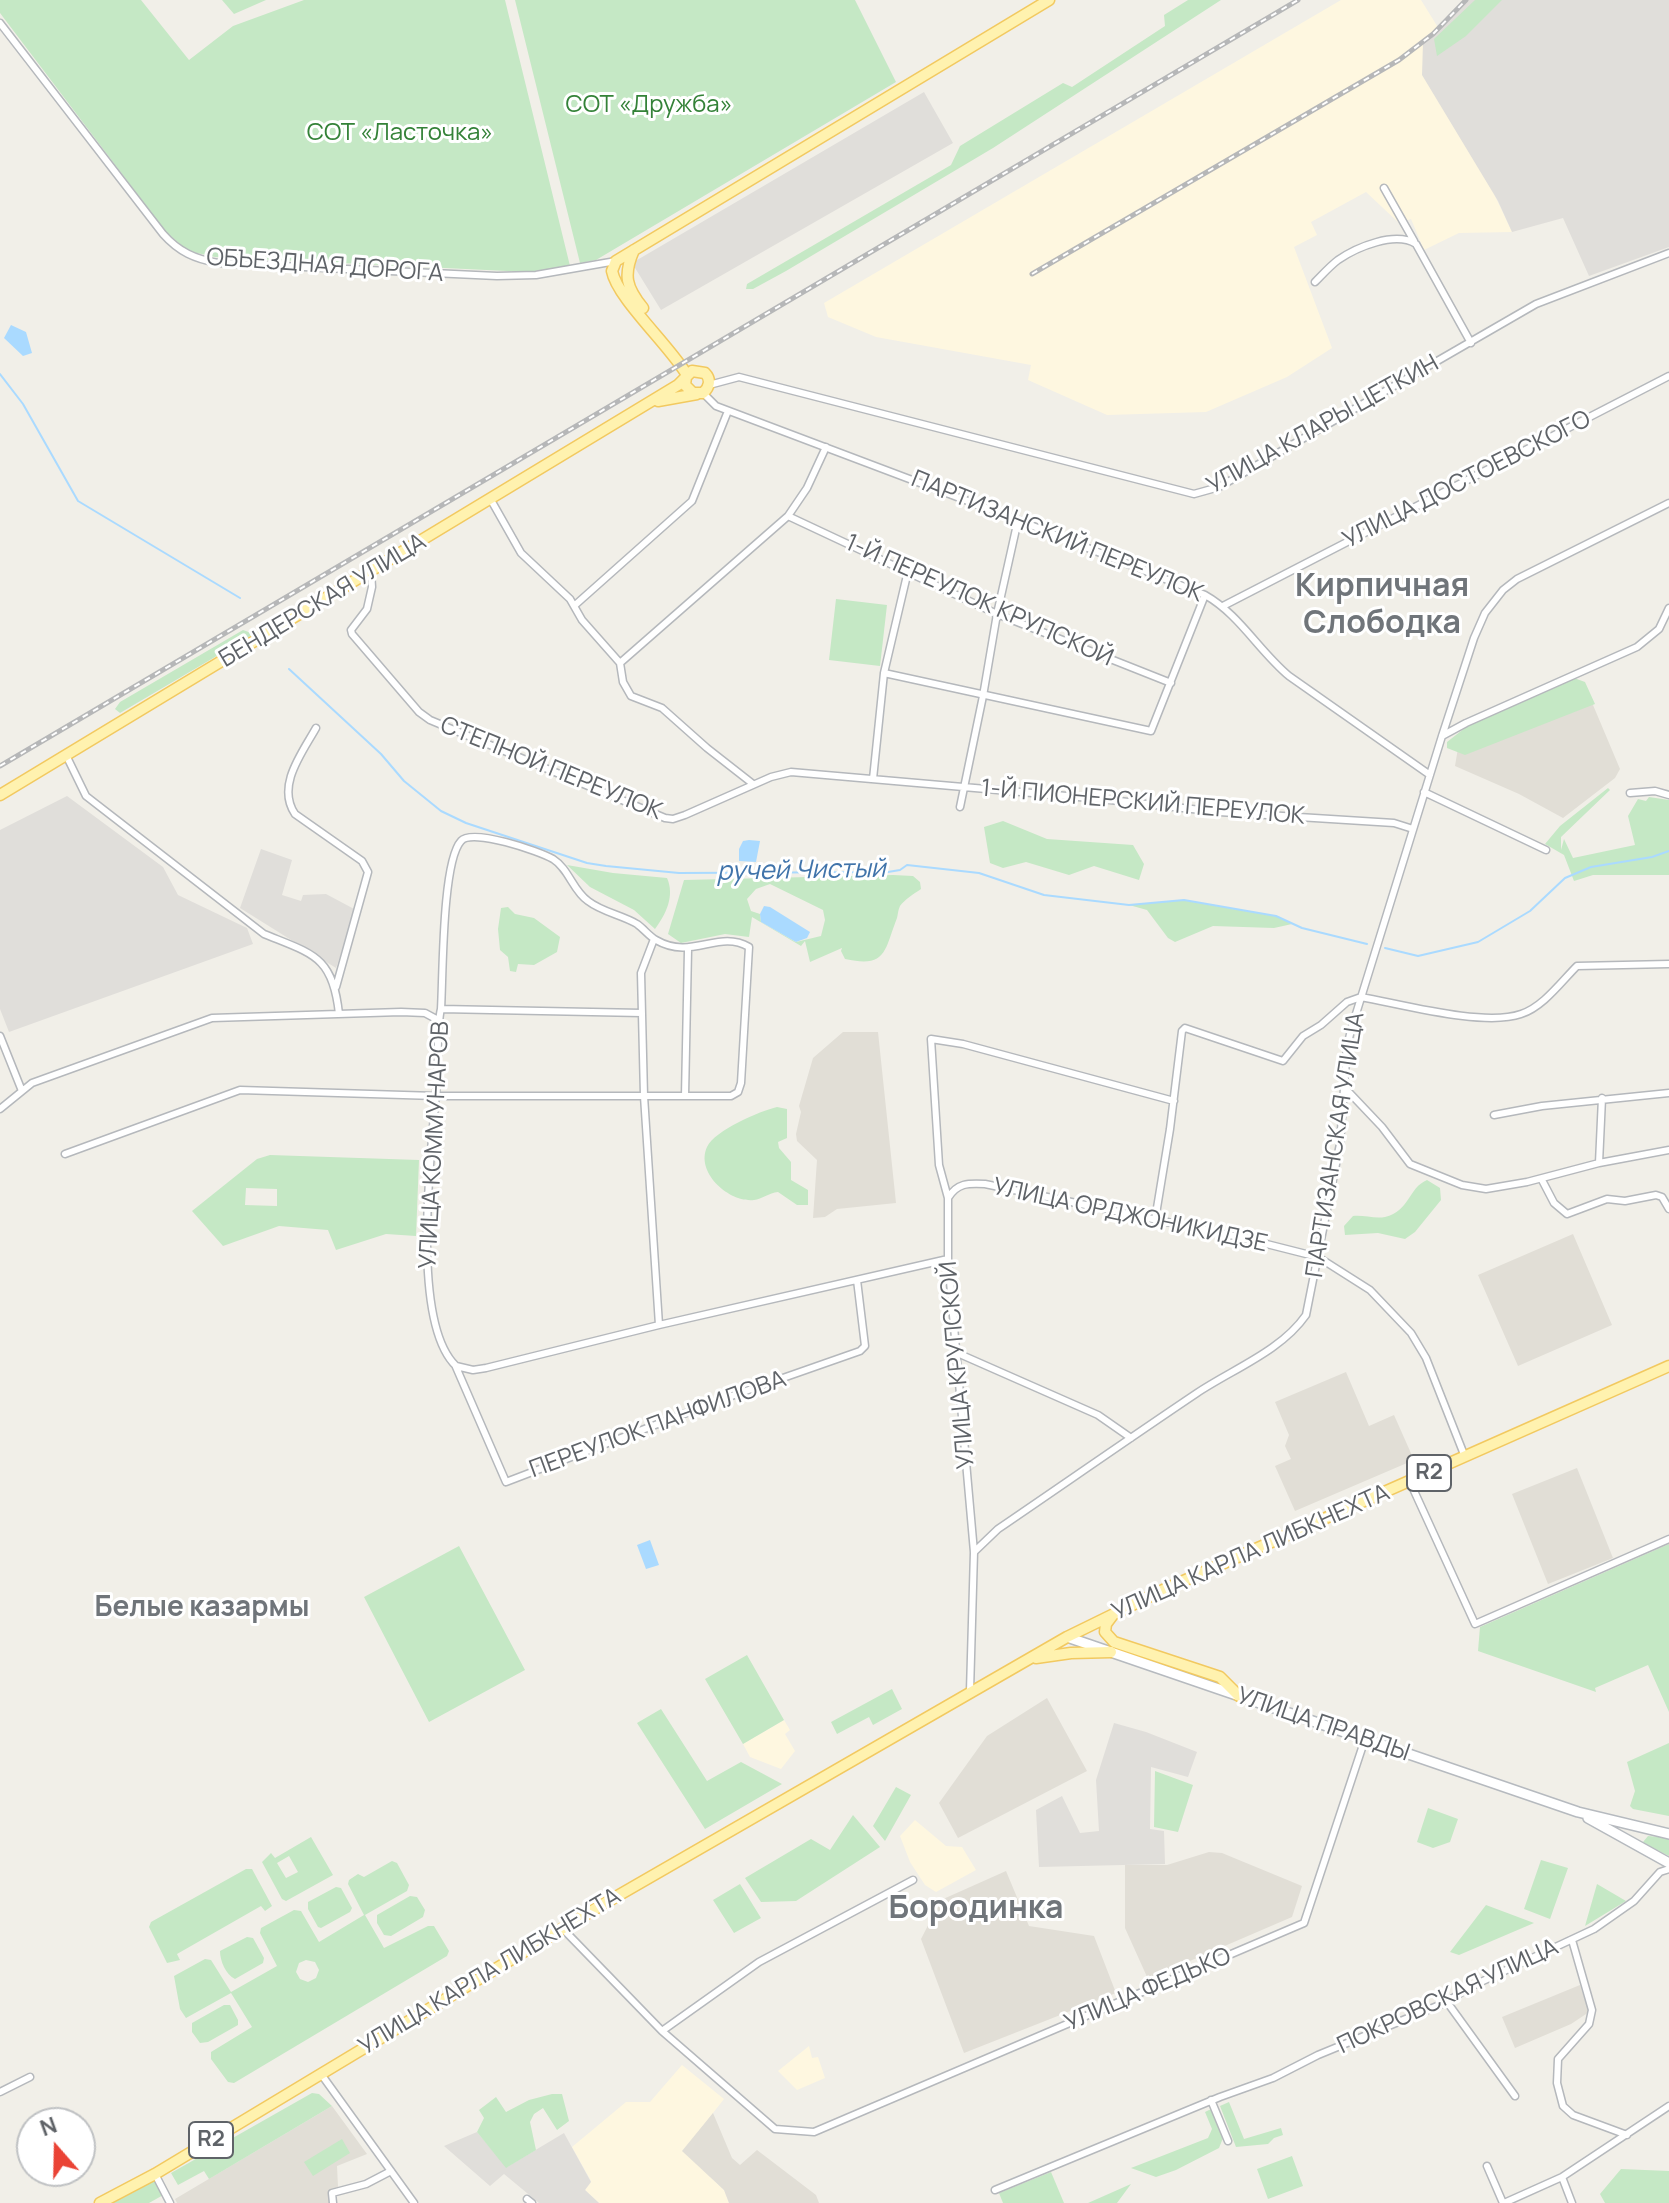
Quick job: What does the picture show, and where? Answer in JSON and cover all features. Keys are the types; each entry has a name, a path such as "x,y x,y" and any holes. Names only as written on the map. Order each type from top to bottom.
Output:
{"main road":[{"path":"616,261 1049,0"},
{"name":"ПАРТИЗАНСКИЙ ПЕРЕУЛОК","path":"635,249 626,268 634,295 679,353 689,374 687,388 704,387 702,371 689,374"},
{"name":"ПАРТИЗАНСКИЙ ПЕРЕУЛОК","path":"616,261 612,271 618,288 689,374"},
{"name":"БЕНДЕРСКАЯ УЛИЦА","path":"0,795 491,500 678,385 689,374"},
{"name":"БЕНДЕРСКАЯ УЛИЦА","path":"644,405 704,387"},
{"name":"УЛИЦА КАРЛА ЛИБКНЕХТА","path":"100,2203 155,2174 562,1928 1067,1637 1669,1366"},
{"path":"1115,1613 1106,1624 1105,1632 1114,1642 1220,1677 1239,1696"},
{"name":"УЛИЦА ПРАВДЫ","path":"1067,1637 1578,1812 1669,1834"},
{"path":"1026,1660 1071,1653 1111,1652"},
{"name":"УЛИЦА ПРАВДЫ","path":"1578,1812 1669,1863"},
{"path":"1638,1847 1636,1839 1644,1830"}],"street":[{"name":"ОБЪЕЗДНАЯ ДОРОГА","path":"0,23 163,234 173,246 190,255 218,263 497,276 536,275 616,261"},
{"path":"1384,188 1471,343"},
{"path":"1315,282 1338,260 1359,249 1400,238 1416,244"},
{"name":"УЛИЦА КЛАРЫ ЦЕТКИН","path":"704,387 739,377 1194,494 1219,487 1536,304 1669,253"},
{"name":"УЛИЦА ДОСТОЕВСКОГО","path":"1223,606 1669,376"},
{"name":"ПАРТИЗАНСКИЙ ПЕРЕУЛОК","path":"704,387 716,406 728,411 1018,520 1205,595 1223,606 1269,660 1430,775"},
{"path":"574,606 692,501 728,411"},
{"path":"620,663 788,516 807,488 826,447"},
{"path":"491,500 521,553 570,599 582,620 620,663 623,682 631,696 662,708 753,784"},
{"name":"ПАРТИЗАНСКАЯ УЛИЦА","path":"974,1552 998,1529 1292,1333 1306,1315 1340,1144 1347,1047 1424,792 1479,626 1491,604 1517,579 1669,503"},
{"name":"1-Й ПЕРЕУЛОК КРУПСКОЙ","path":"788,516 997,614 1171,683"},
{"path":"960,807 1018,520"},
{"path":"873,779 882,683 908,571"},
{"name":"СТЕПНОЙ ПЕРЕУЛОК","path":"371,572 369,602 351,630 352,634 419,712 430,720 665,818 685,815 753,784"},
{"path":"884,673 1151,731 1205,595"},
{"path":"1442,736 1637,647 1659,629 1669,608"},
{"path":"316,728 292,772 289,804 295,814 362,861 368,872 336,987 339,1014"},
{"path":"66,755 86,796 264,934 294,946 323,963 336,987"},
{"name":"1-Й ПИОНЕРСКИЙ ПЕРЕУЛОК","path":"753,784 791,772 1219,812 1394,823 1413,829"},
{"path":"1630,793 1655,791 1669,795"},
{"path":"1424,792 1546,850"},
{"name":"УЛИЦА КОММУНАРОВ","path":"456,1366 442,1346 429,1288 426,1224 449,876 458,843 465,837 484,836 552,859 587,901 639,925 654,939 676,949 688,950 703,944 724,942 743,943 749,947 738,1092 731,1096 685,1096"},
{"path":"654,939 641,973 644,1096 659,1325"},
{"path":"65,1154 240,1090 436,1096 685,1096 688,950"},
{"path":"1155,1220 1182,1031 1185,1028 1283,1061 1303,1036 1347,1002 1361,997 1474,1017 1506,1017 1526,1012 1577,966 1669,964"},
{"path":"441,1009 642,1013"},
{"path":"0,1109 32,1083 212,1018 425,1013 438,1020"},
{"path":"0,1036 22,1091"},
{"name":"УЛИЦА КРУПСКОЙ","path":"970,1691 974,1552 948,1259 948,1198 939,1165 931,1039 963,1044 1174,1101"},
{"path":"1345,1088 1382,1127 1410,1164 1449,1182 1486,1189 1542,1180 1599,1163 1669,1150"},
{"path":"1494,1115 1602,1098 1669,1093"},
{"path":"1599,1163 1602,1098"},
{"path":"1542,1180 1554,1203 1567,1214 1607,1199 1625,1201 1656,1195 1662,1197 1669,1209"},
{"name":"УЛИЦА ОРДЖОНИКИДЗЕ","path":"948,1198 959,1185 985,1184 1239,1237 1318,1257 1370,1290 1411,1333 1426,1358 1465,1457"},
{"path":"456,1366 473,1370 486,1368 948,1259"},
{"name":"ПЕРЕУЛОК ПАНФИЛОВА","path":"456,1366 506,1482 723,1399 860,1351 865,1346 857,1280"},
{"path":"955,1352 1098,1415 1131,1438"},
{"path":"1410,1482 1475,1624 1669,1539"},
{"name":"УЛИЦА ФЕДЬКО","path":"662,2031 775,2129 814,2132 1304,1923 1365,1739"},
{"path":"1657,1858 1660,1872"},
{"name":"ПОКРОВСКАЯ УЛИЦА","path":"995,2190 1211,2100 1282,2075 1318,2055 1447,2002 1468,1988 1604,1923 1634,1901 1660,1872 1669,1869"},
{"path":"562,1928 662,2031 766,1958 913,1880"},
{"path":"1572,1940 1592,2010 1589,2024 1558,2059 1557,2083 1563,2106 1573,2115 1627,2135"},
{"path":"1447,2002 1515,2096"},
{"path":"321,2074 414,2203"},
{"path":"0,2092 30,2077"},
{"path":"1211,2100 1228,2141"},
{"path":"1487,2166 1504,2203 1562,2177 1669,2106"},
{"path":"333,2203 332,2193 366,2184 391,2171"},
{"path":"155,2174 170,2203"},
{"path":"1562,2177 1572,2203"}],"shaded area":[{"path":"1341,0 1421,0 1439,29 1423,43 1512,232 1459,233 1424,250 1411,219 1399,223 1366,192 1311,222 1317,235 1294,247 1332,348 1287,377 1206,412 1107,415 1028,380 1031,365 876,337 828,317 824,303"},
{"path":"1467,0 1669,0 1669,247 1589,276 1563,218 1512,232 1498,201 1422,75 1423,43"},
{"path":"924,92 953,143 661,310 632,263"},
{"path":"1585,686 1620,769 1615,778 1563,818 1519,794 1455,766 1459,742"},
{"path":"67,796 163,867 178,895 247,928 253,944 9,1032 0,1009 0,830"},
{"path":"261,849 292,860 282,895 301,901 303,895 326,894 356,910 336,968 240,908"},
{"path":"843,1032 878,1032 896,1203 837,1209 825,1217 813,1218 817,1160 797,1141 799,1106 813,1058"},
{"path":"1573,1234 1612,1325 1518,1366 1478,1275"},
{"path":"1346,1372 1369,1426 1394,1415 1414,1460 1295,1511 1275,1466 1291,1459 1285,1446 1289,1435 1275,1402"},
{"path":"1577,1468 1613,1558 1548,1584 1512,1494"},
{"path":"1047,1698 1087,1771 958,1838 939,1803 987,1736"},
{"path":"784,1720 790,1730 785,1734 795,1751 781,1769 750,1757 743,1744"},
{"path":"1114,1723 1197,1752 1188,1777 1151,1767 1150,1829 1164,1831 1165,1864 1039,1867 1036,1810 1062,1796 1080,1833 1099,1831 1096,1780"},
{"path":"915,1820 946,1846 962,1847 976,1870 936,1892 925,1885 910,1862 900,1836"},
{"path":"1209,1852 1222,1853 1302,1886 1292,1917 1148,1979 1125,1928 1125,1865 1167,1865"},
{"path":"1006,1871 1029,1926 1094,1936 1116,1993 964,2053 921,1939 941,1900"},
{"path":"1580,1985 1589,2012 1571,2024 1515,2048 1502,2017"},
{"path":"809,2046 812,2058 818,2057 825,2078 797,2090 778,2071"},
{"path":"682,2065 724,2099 683,2151 724,2190 729,2203 599,2203 585,2190 591,2181 572,2147 626,2102 650,2102"},
{"path":"332,2106 367,2154 337,2166 338,2187 329,2192 330,2203 177,2203 175,2199"},
{"path":"713,2113 732,2158 740,2165 757,2150 816,2195 819,2203 729,2203 724,2190 682,2151"},
{"path":"477,2132 507,2167 564,2133 591,2182 585,2190 599,2203 539,2203 504,2174 490,2186 444,2146"}],"green space":[{"name":"СОТ «Ласточка»","path":"0,0 141,0 189,60 233,26 304,0 505,0 570,266 528,272 215,257 188,251 166,232 0,13"},
{"path":"222,0 266,0 234,14"},
{"name":"СОТ «Дружба»","path":"515,0 855,0 896,82 596,260 580,263"},
{"path":"1188,0 1221,0 993,148 786,271 753,289 746,289 747,284 951,165 960,146 1063,83 1072,87 1165,26 1164,15"},
{"path":"1475,0 1502,0 1466,36 1437,56 1434,39"},
{"path":"836,599 887,605 880,666 829,660"},
{"path":"243,630 254,634 120,713 115,709 120,702"},
{"path":"1574,678 1585,682 1595,704 1465,755 1447,748 1447,742 1470,724"},
{"path":"1608,788 1610,790 1561,837 1561,850 1564,839 1573,858 1635,845 1628,816 1638,799 1669,800 1669,875 1593,875 1574,881 1564,855 1545,844 1560,826"},
{"path":"1003,821 1047,839 1133,845 1144,864 1139,880 1094,866 1069,875 1026,862 1003,868 990,863 984,827"},
{"path":"567,865 667,878 670,898 663,917 655,929 634,910 590,887"},
{"path":"893,875 913,876 920,882 921,889 900,906 886,948 876,959 845,959 842,948 810,962 805,941 801,946 752,917 749,937 725,934 681,943 668,934 684,880","holes":["770,884 823,910 825,920 821,936 796,942 761,922 760,914 751,911 747,899 756,889"]},
{"path":"1184,900 1276,916 1292,924 1274,928 1213,926 1175,942 1168,938 1147,910 1129,905"},
{"path":"508,907 515,914 534,918 560,937 557,952 534,965 518,964 516,972 510,971 508,957 500,950 498,929 501,908"},
{"path":"777,1107 787,1109 787,1138 778,1142 779,1148 791,1162 791,1180 808,1190 808,1205 797,1205 778,1192 754,1200 735,1197 717,1184 706,1167 707,1147 719,1134 749,1117"},
{"path":"270,1155 419,1160 416,1236 386,1234 336,1250 328,1230 279,1226 223,1246 192,1211 257,1159","holes":["246,1188 277,1189 277,1206 245,1205"]},
{"path":"1427,1180 1440,1188 1441,1200 1415,1232 1405,1239 1378,1233 1345,1235 1344,1226 1353,1216 1393,1214"},
{"path":"1669,1544 1669,1712 1648,1665 1595,1688 1596,1692 1478,1651 1480,1627"},
{"path":"459,1546 525,1670 429,1722 364,1597"},
{"path":"747,1655 784,1720 743,1744 705,1679"},
{"path":"892,1689 902,1709 873,1725 869,1717 837,1734 831,1722"},
{"path":"661,1709 707,1781 741,1762 782,1784 705,1829 637,1723"},
{"path":"1669,1743 1669,1816 1633,1809 1630,1806 1635,1791 1627,1762"},
{"path":"1155,1771 1193,1785 1178,1832 1154,1827"},
{"path":"896,1787 911,1795 885,1841 873,1826"},
{"path":"1428,1808 1458,1819 1450,1842 1433,1848 1417,1842"},
{"path":"853,1815 880,1847 796,1901 761,1902 745,1878 811,1839 830,1850"},
{"path":"1648,1836 1669,1838 1669,1856 1645,1844 1643,1842"},
{"path":"311,1837 333,1875 286,1901 262,1862 271,1853 275,1858","holes":["289,1856 298,1872 286,1878 277,1863"]},
{"path":"1541,1860 1568,1868 1550,1919 1524,1909"},
{"path":"392,1861 397,1863 409,1885 407,1891 365,1915 384,1948 428,1926 434,1926 449,1951 447,1956 234,2083 228,2082 211,2059 211,2052 252,2027 231,1993 186,2018 180,2009 174,1976 205,1959 211,1960 231,1992 277,1966 260,1933 261,1928 294,1910 301,1911 319,1942 364,1915 348,1884 358,1874 364,1877","holes":["306,1960 315,1962 319,1970 316,1978 308,1982 300,1979 296,1972 299,1963"]},
{"path":"246,1869 252,1869 272,1906 265,1911 261,1906 177,1954 180,1960 167,1963 149,1927 151,1922"},
{"path":"740,1884 761,1918 734,1933 713,1900"},
{"path":"1597,1884 1626,1901 1585,1926"},
{"path":"336,1887 341,1888 352,1908 350,1912 318,1927 308,1909 308,1902"},
{"path":"410,1896 417,1897 425,1910 423,1917 391,1936 384,1935 377,1923 377,1915"},
{"path":"1486,1905 1534,1923 1459,1955 1450,1952"},
{"path":"247,1937 253,1938 264,1958 263,1963 235,1979 224,1967 220,1951"},
{"path":"224,2005 230,2005 238,2025 208,2042 200,2043 192,2032 192,2023"},
{"path":"312,2093 319,2094 332,2106 209,2179 204,2171 178,2185 171,2173"},
{"path":"562,2094 569,2121 557,2130 543,2108 534,2114 530,2122 536,2150 506,2168 477,2132 484,2118 479,2110 496,2097 506,2112 529,2100"},
{"path":"1229,2102 1244,2139 1281,2128 1283,2135 1268,2144 1236,2147 1220,2106"},
{"path":"1211,2109 1223,2138 1219,2148 1156,2177 1131,2168 1208,2138 1212,2129 1205,2112"},
{"path":"342,2139 350,2153 313,2176 304,2162"},
{"path":"1292,2156 1303,2186 1268,2199 1257,2169"},
{"path":"1621,2169 1669,2171 1669,2203 1605,2203 1600,2194"},
{"path":"1051,2172 1064,2203 1003,2203 999,2193"},
{"path":"155,2174 165,2194 149,2203 100,2203"},
{"path":"1131,2184 1117,2203 1088,2203"}],"water":[{"path":"11,325 26,332 32,353 23,356 4,338"},
{"path":"743,841 760,841 756,862 739,861 739,849"},
{"path":"764,906 810,932 807,938 796,942 761,922 760,914"},
{"path":"650,1540 659,1565 646,1569 637,1545"}],"waterway":[{"name":"ручей Чистый","path":"0,374 23,404 78,501 240,598"},
{"name":"ручей Чистый","path":"289,669 381,754 404,781 441,811 466,823 587,863 679,873 888,872 907,865 979,873 1044,895 1129,905 1184,900 1276,916 1302,928 1367,944"},
{"name":"ручей Чистый","path":"1385,948 1418,956 1478,942 1530,911 1565,878 1591,867 1652,857 1669,851"}],"railway":[{"path":"0,766 1298,0"},
{"path":"1032,274 1399,60 1433,34 1466,0"}],"district":[{"name":"Кирпичная Слободка","path":"1382,606"},
{"name":"Белые казармы","path":"202,1608"},
{"name":"Бородинка","path":"976,1909"}]}
